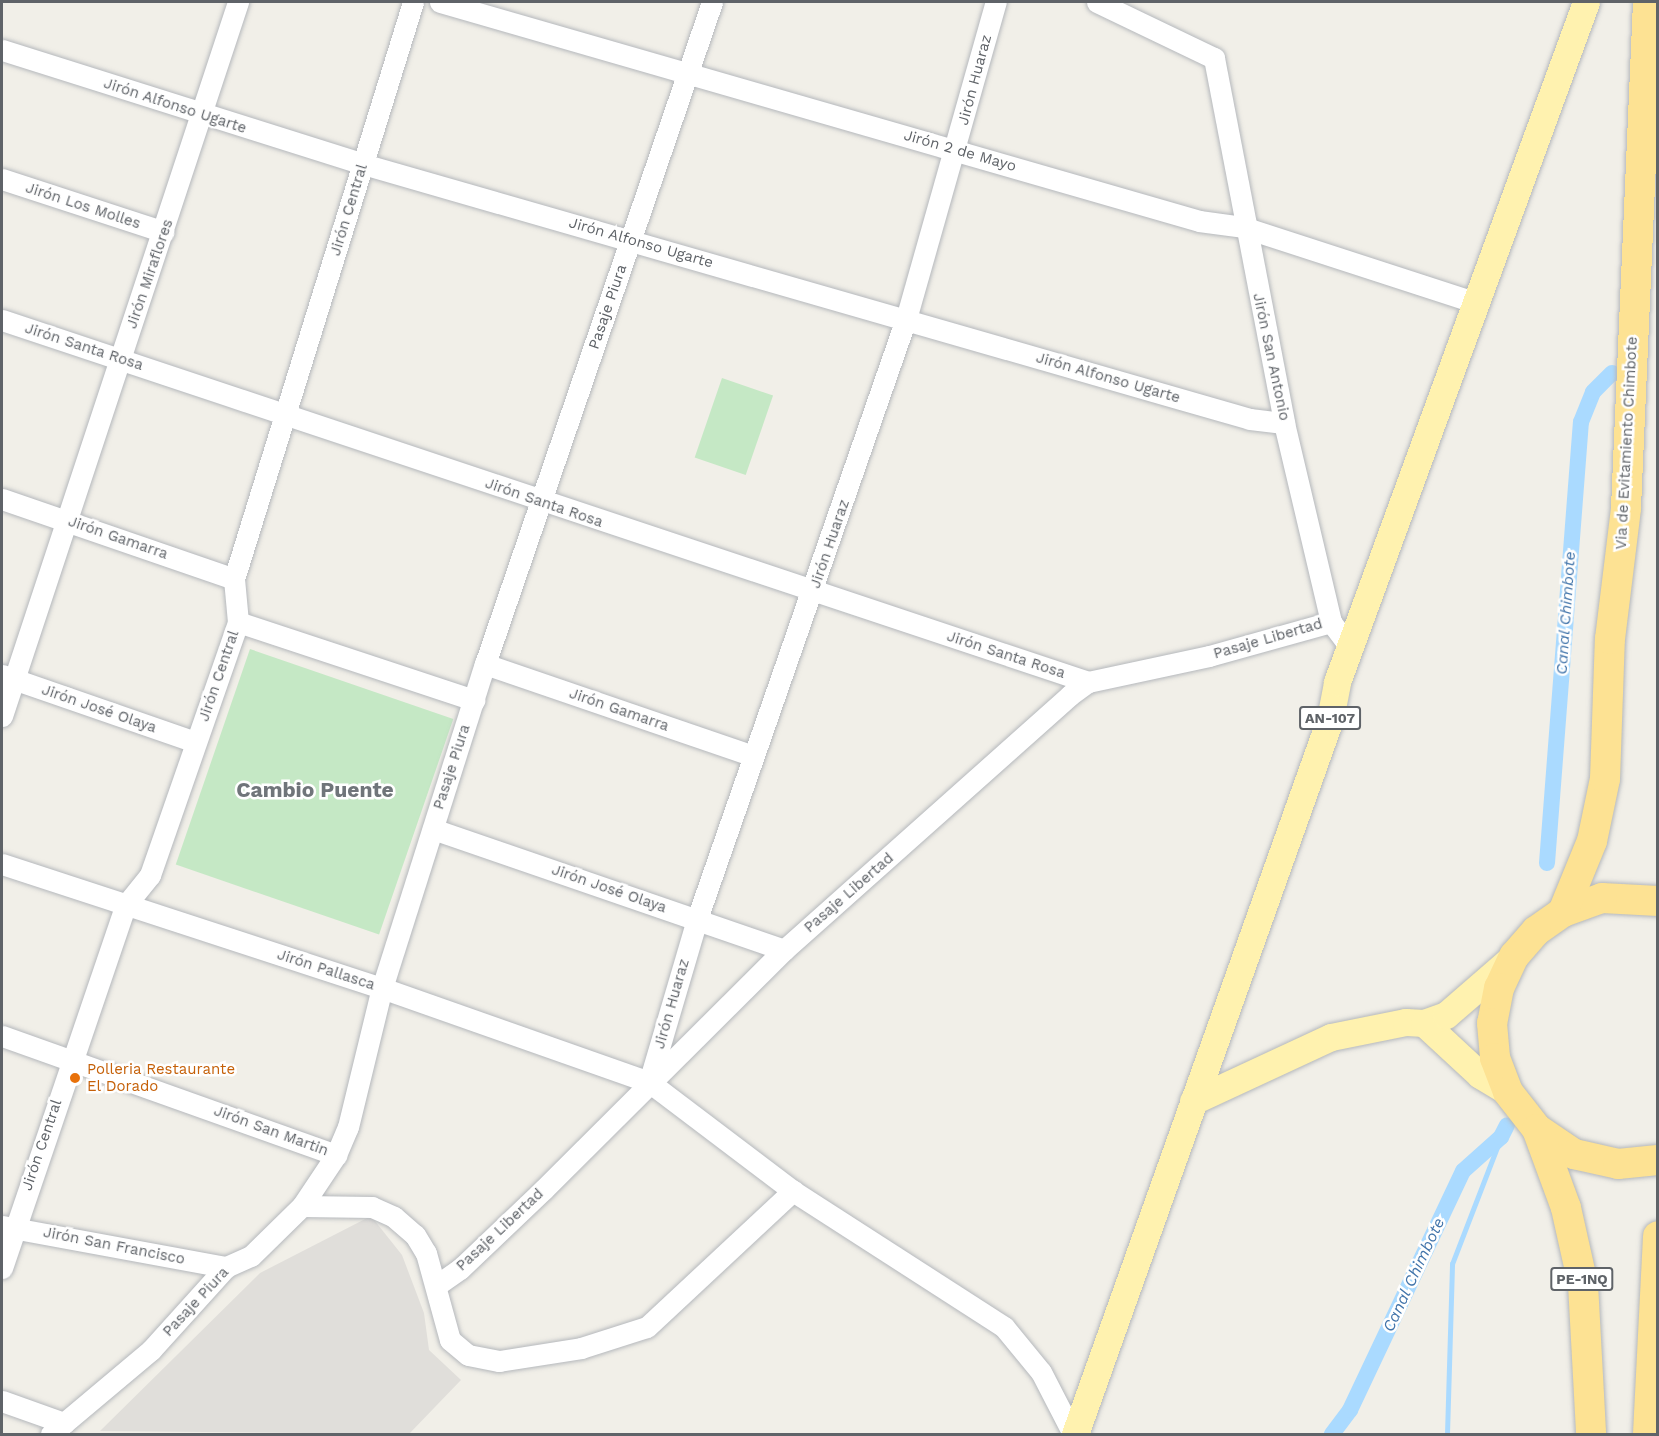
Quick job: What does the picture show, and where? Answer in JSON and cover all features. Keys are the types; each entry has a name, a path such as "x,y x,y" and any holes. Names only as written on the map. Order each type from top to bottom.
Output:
{"highway":[{"name":"Via de Evitamiento Chimbote","path":"1563,912 1592,842 1605,779 1610,639 1626,508 1648,2"},
{"name":"PE-1NQ","path":"1591,1434 1583,1284 1566,1208 1537,1130 1508,1092 1495,1058 1492,1023 1499,988 1514,956 1536,931 1563,912 1602,898 1658,901"},
{"name":"PE-1NQ","path":"1537,1130 1574,1154 1618,1164 1658,1160"},
{"path":"1648,1434 1658,1236"}],"main road":[{"name":"AN-107","path":"1074,1434 1330,719 1350,647 1478,303 1586,2"},
{"path":"1192,1101 1331,1037 1406,1022 1424,1023 1446,1015 1514,956"},
{"path":"1424,1023 1480,1074 1508,1092"}],"street":[{"name":"Jirón Miraflores","path":"2,716 8,677 66,520 121,359 203,117 238,2"},
{"name":"Jirón Central","path":"2,1268 8,1226 71,1060 125,906 150,874 238,622 234,579 413,2"},
{"name":"Jirón 2 de Mayo","path":"440,2 688,70 1199,221 1244,227 1478,303"},
{"name":"Pasaje Piura","path":"58,1429 151,1350 226,1267 251,1256 302,1206 336,1155 348,1127 382,988 485,664 712,2"},
{"name":"Jirón Huaraz","path":"649,1082 697,919 813,592 906,319 956,150 996,2"},
{"name":"Jirón San Antonio","path":"1097,2 1214,58 1244,227 1284,423 1331,622 1350,647"},
{"name":"Jirón Alfonso Ugarte","path":"2,50 203,117 363,164 1250,419 1284,423"},
{"name":"Jirón Los Molles","path":"2,179 164,232"},
{"name":"Jirón Santa Rosa","path":"2,320 1088,682"},
{"name":"Jirón Gamarra","path":"2,499 234,579"},
{"path":"238,622 474,700"},
{"name":"Pasaje Libertad","path":"437,1284 460,1269 544,1190 649,1082 784,950 1088,682 1209,656 1331,622"},
{"name":"Jirón Gamarra","path":"485,664 753,756"},
{"name":"Jirón José Olaya","path":"8,677 196,742"},
{"name":"Jirón José Olaya","path":"433,829 784,950"},
{"name":"Jirón Pallasca","path":"2,864 382,988 649,1082 794,1191 1004,1327 1041,1372 1074,1434"},
{"name":"Jirón San Martin","path":"2,1036 336,1155"},
{"path":"302,1206 372,1207 394,1216 415,1235 437,1284 450,1341 468,1355 499,1361 533,1359 612,1341 647,1327 668,1311 794,1191"},
{"name":"Jirón San Francisco","path":"8,1226 226,1267"},
{"path":"2,1401 58,1429"}],"shaded area":[{"path":"371,1216 402,1255 424,1313 429,1350 461,1380 409,1434 100,1431 260,1273"}],"green space":[{"path":"722,378 773,396 746,475 695,457"},
{"path":"250,649 453,719 379,935 176,865"}],"waterway":[{"name":"Canal Chimbote","path":"1547,863 1581,422 1593,392 1612,373"},
{"name":"Canal Chimbote","path":"1332,1434 1350,1410 1463,1171 1501,1137 1507,1125"},
{"path":"1447,1434 1452,1264 1501,1137"}],"place":[{"name":"Polleria Restaurante El Dorado","path":"75,1078"}],"district":[{"name":"Cambio Puente","path":"315,790"}]}
